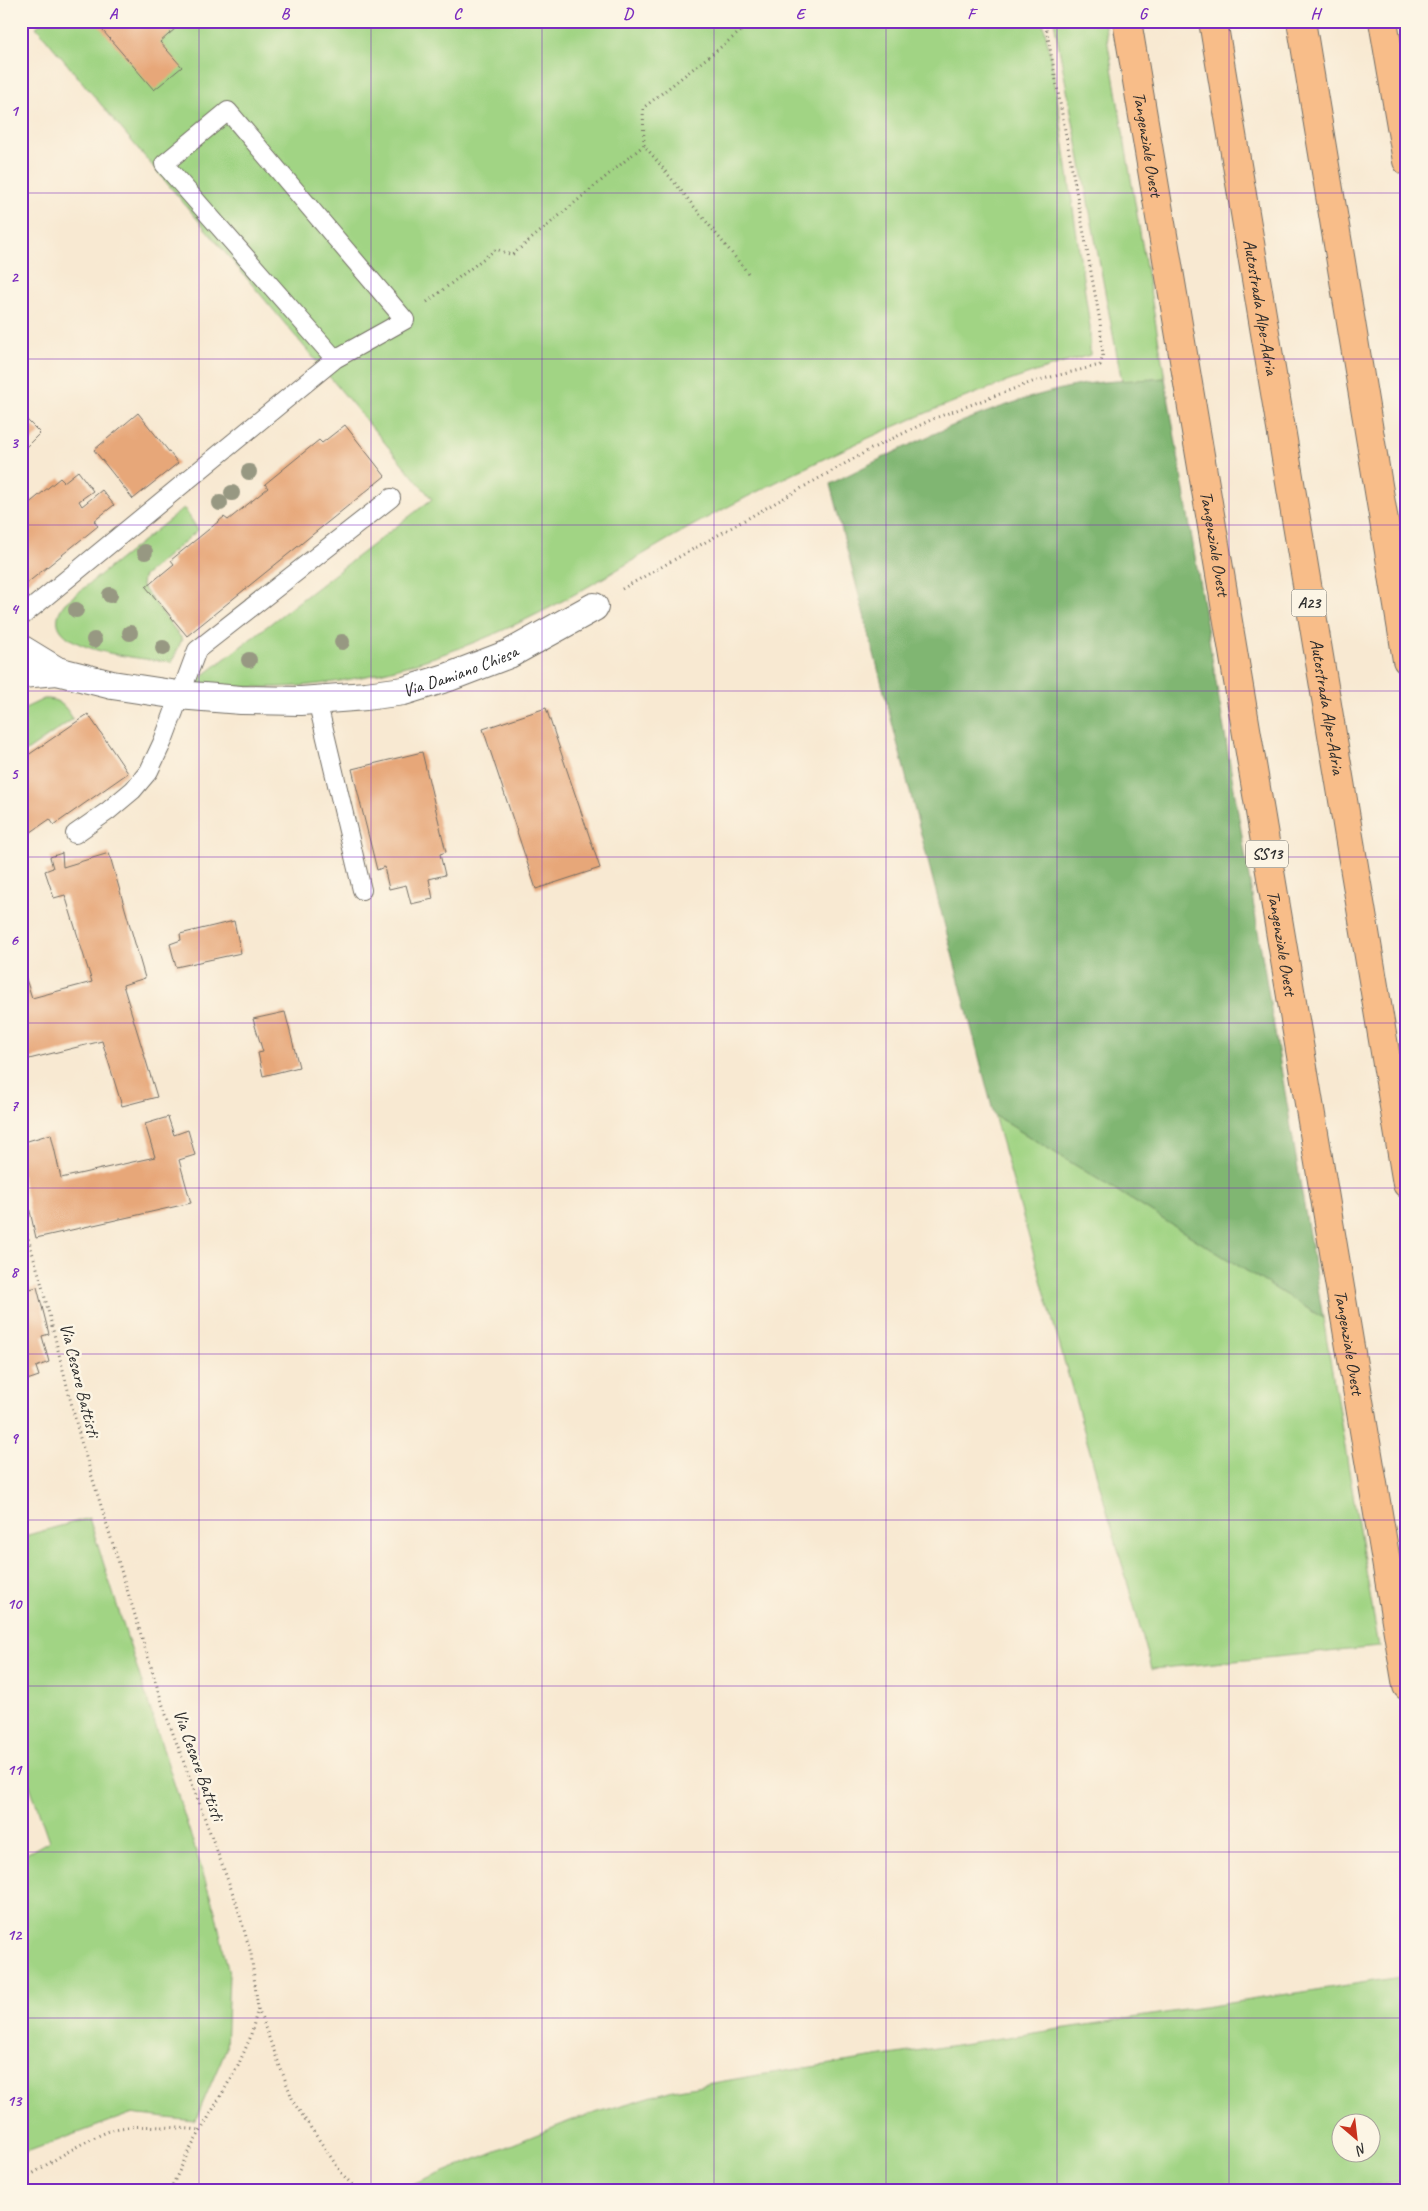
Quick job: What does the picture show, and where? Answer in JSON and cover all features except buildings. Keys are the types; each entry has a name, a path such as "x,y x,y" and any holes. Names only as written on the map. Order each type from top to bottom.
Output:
{"highway":[{"name":"Tangenziale Ovest","path":"1127,21 1407,1686"},
{"name":"Autostrada Alpe-Adria","path":"1213,21 1407,1184"},
{"path":"1301,21 1407,660"},
{"path":"1383,21 1407,162"}],"street":[{"name":"Via Damiano Chiesa","path":"21,649 57,671 112,685 241,700 317,700 366,696 404,690 449,677 509,654 594,606"},
{"name":"Via Damiano Chiesa","path":"21,674 57,671"}],"lane":[{"path":"21,617 335,359 405,320 228,111 164,164 335,359"},
{"path":"74,834 108,811 127,795 148,770 163,741 197,650 391,498"},
{"path":"317,700 362,890"}],"path":[{"path":"748,273 644,145 643,108 754,21"},
{"path":"594,606 661,565 879,445 935,418 1035,381 1100,365 1103,356 1100,321 1045,21"},
{"path":"405,320 496,249 512,255 644,145"},
{"name":"Via Cesare Battisti","path":"21,1215 40,1278 80,1438 164,1712 236,1902 251,1954 258,2008 250,2038 238,2066 200,2130 170,2190"},
{"path":"258,2008 294,2103 357,2190"},
{"path":"21,2181 79,2146 114,2130 162,2127 200,2130"}],"green space":[{"path":"44,21 1043,21 1053,69 1090,327 1090,355 990,388 940,407 843,450 701,521 543,611 510,627 441,655 406,666 334,682 272,687 192,684 432,499 36,27"},
{"path":"1054,21 1104,21 1165,378 1122,382"},
{"path":"1165,378 1323,1318 994,1115 830,484 947,428 1038,395 1081,385"},
{"path":"184,508 198,530 143,577 142,586 182,639 172,662 117,655 95,649 76,642 62,632 58,619 65,603"},
{"path":"44,699 54,700 61,704 73,719 21,755 21,710"},
{"path":"994,1115 1323,1318 1379,1647 1152,1669"},
{"path":"89,1518 215,1911 229,1974 226,2049 195,2121 130,2114 21,2154 21,1857 49,1841 21,1760 21,1537"},
{"path":"1407,1976 1407,2182 1326,2190 400,2190 575,2119 673,2090 759,2075"}]}
